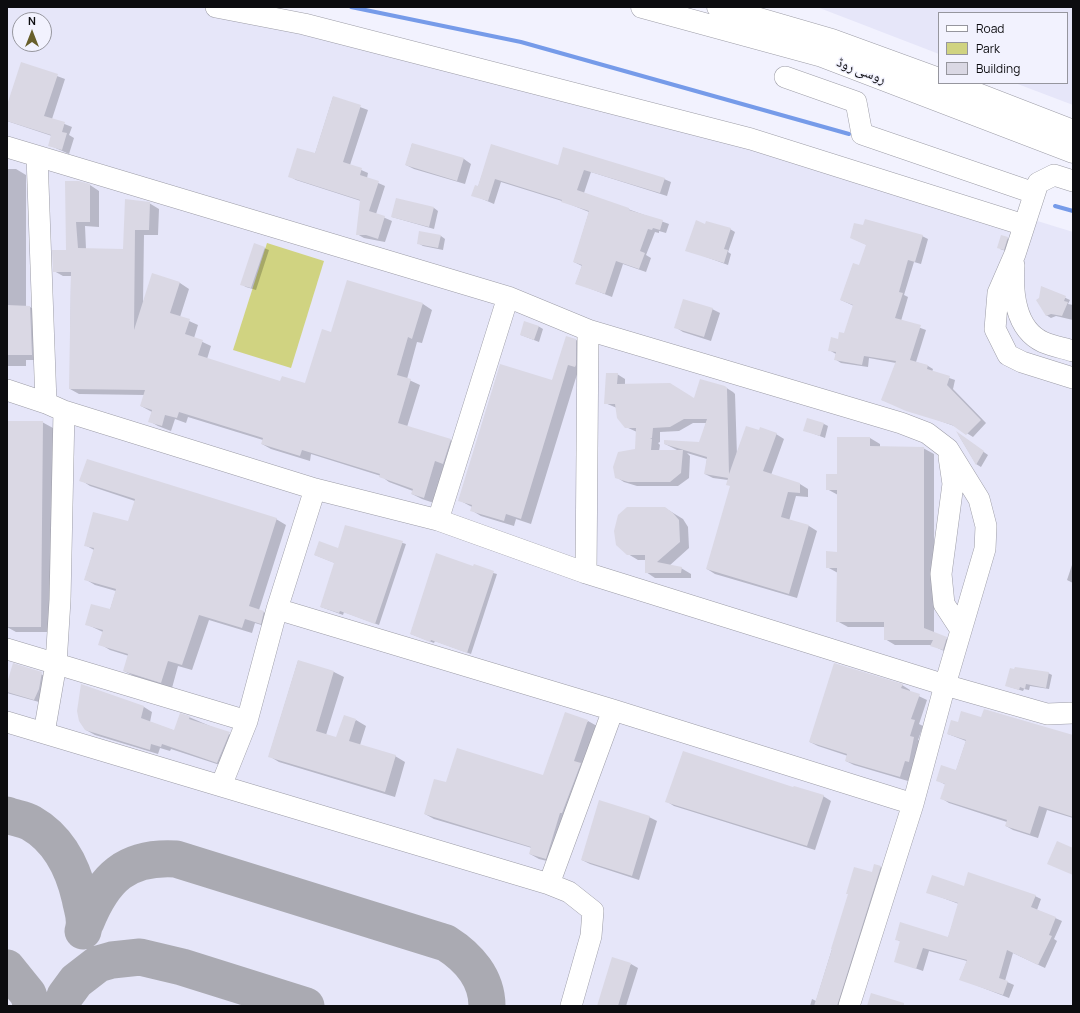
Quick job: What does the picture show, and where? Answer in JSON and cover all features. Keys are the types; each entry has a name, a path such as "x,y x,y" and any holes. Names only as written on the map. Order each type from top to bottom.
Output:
{"main road":[{"name":"روسی روڈ","path":"642,7 822,56 1073,152"},
{"name":"روسی روڈ","path":"718,7 832,40 938,79"},
{"path":"952,84 1073,131"}],"lane":[{"path":"216,7 312,26 750,139 1024,225"},
{"path":"785,77 856,102 862,134 1034,193"},
{"path":"7,147 508,297 588,330 901,422 927,433 948,449 979,499 986,526 985,549 945,685 913,804 849,1006"},
{"path":"37,156 55,407 60,600 56,664 44,733"},
{"path":"1073,181 1054,174 1038,183 1014,254 998,293 995,329 1008,355 1022,362 1073,378"},
{"path":"1014,254 1013,279 1016,305 1027,331 1043,342 1073,351"},
{"path":"438,520 508,297"},
{"path":"586,573 588,330"},
{"path":"7,390 55,407 314,489 438,520 586,573 945,685 1046,714 1073,713"},
{"path":"948,449 953,484 941,574 944,604 961,630"},
{"path":"221,786 247,721 276,609 314,489"},
{"path":"276,609 613,710 913,804"},
{"path":"7,649 247,721"},
{"path":"549,884 613,710"},
{"path":"7,722 549,884 569,892 593,911 591,936 571,1006"}],"shaded area":[{"path":"7,7 229,7 469,55 753,133 1073,232 1073,1006 7,1006"},
{"path":"817,7 1073,7 1073,105 1018,84 1068,84 1068,12 938,12 938,54"}],"green space":[{"path":"267,243 324,261 291,368 233,350"}],"building":[{"path":"21,62 58,74 44,116 65,122 62,132 67,133 62,150 48,146 51,135 7,121 7,105"},
{"path":"333,96 361,105 343,162 362,168 360,175 379,181 369,211 385,216 378,239 366,235 356,235 360,200 288,177 297,148 315,153"},
{"path":"412,143 464,158 457,181 405,165"},
{"path":"491,144 558,165 563,147 665,178 660,193 584,170 577,190 629,208 629,210 663,220 660,230 653,228 652,230 648,229 640,251 645,253 639,269 616,261 605,294 575,284 582,265 573,262 589,211 561,202 562,200 495,179 488,201 471,196 475,185 478,186"},
{"path":"65,181 79,181 90,184 90,222 76,222 78,248 123,249 125,199 150,202 149,230 135,230 134,330 152,273 180,282 170,313 190,319 185,334 203,340 198,355 280,381 282,376 305,383 322,329 331,332 347,280 423,303 412,339 408,337 397,375 411,379 398,423 451,439 443,464 435,461 424,498 411,494 413,489 379,477 380,474 302,450 300,456 261,444 263,438 179,412 177,418 165,415 162,426 148,422 152,410 140,406 145,390 69,389 71,272 53,272 52,250 66,250"},
{"path":"396,198 434,207 429,227 391,217"},
{"path":"865,219 923,235 915,262 908,260 899,292 903,293 895,318 921,325 910,360 928,365 927,369 950,376 947,385 981,420 966,435 952,425 906,411 881,400 896,361 864,356 862,365 834,360 836,352 828,351 831,337 838,339 839,332 844,333 853,305 840,300 853,263 859,265 866,245 850,238 854,223 863,225"},
{"path":"696,220 705,224 706,221 731,228 724,249 728,250 724,263 685,251"},
{"path":"419,231 441,235 438,248 417,244"},
{"path":"1001,235 1008,237 1004,250 997,248"},
{"path":"254,243 265,247 251,288 240,285"},
{"path":"1041,286 1066,296 1064,301 1068,302 1062,316 1051,314 1046,316 1036,300 1039,298"},
{"path":"683,299 713,308 704,337 674,328"},
{"path":"7,305 30,306 32,355 7,355"},
{"path":"524,321 539,326 534,340 520,335"},
{"path":"566,336 576,339 576,365 575,367 568,365 521,519 506,514 504,521 470,511 472,505 458,501 500,364 552,380"},
{"path":"606,373 618,373 617,384 670,383 694,398 700,379 725,386 727,388 729,474 746,426 759,430 760,427 777,433 763,471 800,483 800,493 788,492 781,517 809,525 789,594 706,569 730,486 726,485 728,478 704,474 707,457 664,444 664,440 699,442 707,419 684,419 670,427 653,428 652,438 650,439 652,439 651,450 683,450 681,473 670,482 628,482 615,478 613,467 618,452 635,449 636,428 625,428 617,418 615,404 604,404"},
{"path":"807,418 824,423 820,436 803,431"},
{"path":"7,421 43,421 41,627 7,627"},
{"path":"956,431 984,451 976,465"},
{"path":"837,437 870,437 870,446 924,447 924,628 947,637 943,650 930,646 933,640 884,640 884,622 836,622 837,568 826,568 826,551 837,552 837,490 826,490 826,474 837,474"},
{"path":"87,459 277,518 249,606 264,611 261,624 245,619 242,628 199,615 182,665 168,661 161,683 123,671 128,654 98,645 103,630 85,625 91,604 110,609 116,589 84,580 94,548 84,546 93,512 128,521 135,499 79,481"},
{"path":"627,507 665,507 679,520 680,542 657,562 682,567 681,573 645,573 645,555 627,555 616,545 614,531 618,515"},
{"path":"345,525 403,541 375,624 340,611 339,613 320,607 334,563 314,555 319,541 338,548"},
{"path":"436,553 473,566 474,564 494,571 467,653 431,640 430,642 410,634"},
{"path":"298,660 334,671 316,731 336,737 344,715 356,719 349,741 396,755 385,792 268,757"},
{"path":"13,663 42,672 39,689 34,700 7,692 7,683"},
{"path":"834,663 903,684 901,688 920,694 911,719 915,720 910,736 914,737 909,762 905,761 900,777 845,761 847,754 809,742"},
{"path":"1015,667 1049,672 1046,688 1026,684 1025,689 1020,687 1019,690 1005,686 1010,668 1014,669"},
{"path":"81,684 144,706 141,718 174,730 180,713 190,716 189,719 230,732 217,763 162,744 161,747 151,744 150,750 85,730 79,721 77,711"},
{"path":"984,709 1073,735 1073,817 1039,806 1030,834 1005,826 1007,820 940,799 945,784 936,781 941,765 956,770 966,740 947,734 951,720 958,722 961,711 981,717"},
{"path":"565,712 588,720 574,761 581,763 562,813 560,813 546,859 529,854 531,847 424,814 434,779 446,782 457,748 543,775"},
{"path":"683,751 793,787 794,786 824,795 807,846 665,802"},
{"path":"599,800 650,816 632,876 581,860"},
{"path":"1057,841 1073,848 1073,875 1047,864"},
{"path":"874,864 881,866 837,1006 814,1006 848,894 846,894 854,867 872,872"},
{"path":"968,872 1036,895 1031,907 1056,917 1049,935 1052,936 1038,965 1007,950 999,978 1008,981 1003,995 959,980 967,960 923,948 916,969 894,962 900,941 895,940 900,922 948,937 958,903 926,893 932,875 964,886"},
{"path":"612,957 631,963 618,1006 597,1006"},
{"path":"871,993 904,1003 904,1006 867,1006"}],"waterway":[{"path":"351,7 521,42 849,134"},
{"path":"1055,206 1073,211"}],"taxiway":[{"path":"7,815 31,823 41,830 57,846 63,855 69,865 80,898 84,918 83,931"},
{"path":"86,922 101,893 109,882 119,873 130,866 143,861 176,859 446,943 462,955 475,969 484,986 487,1006"},
{"path":"65,996 76,981 98,964 112,960 140,957 182,967 306,1006"},
{"path":"7,968 28,994 32,1006"}]}
